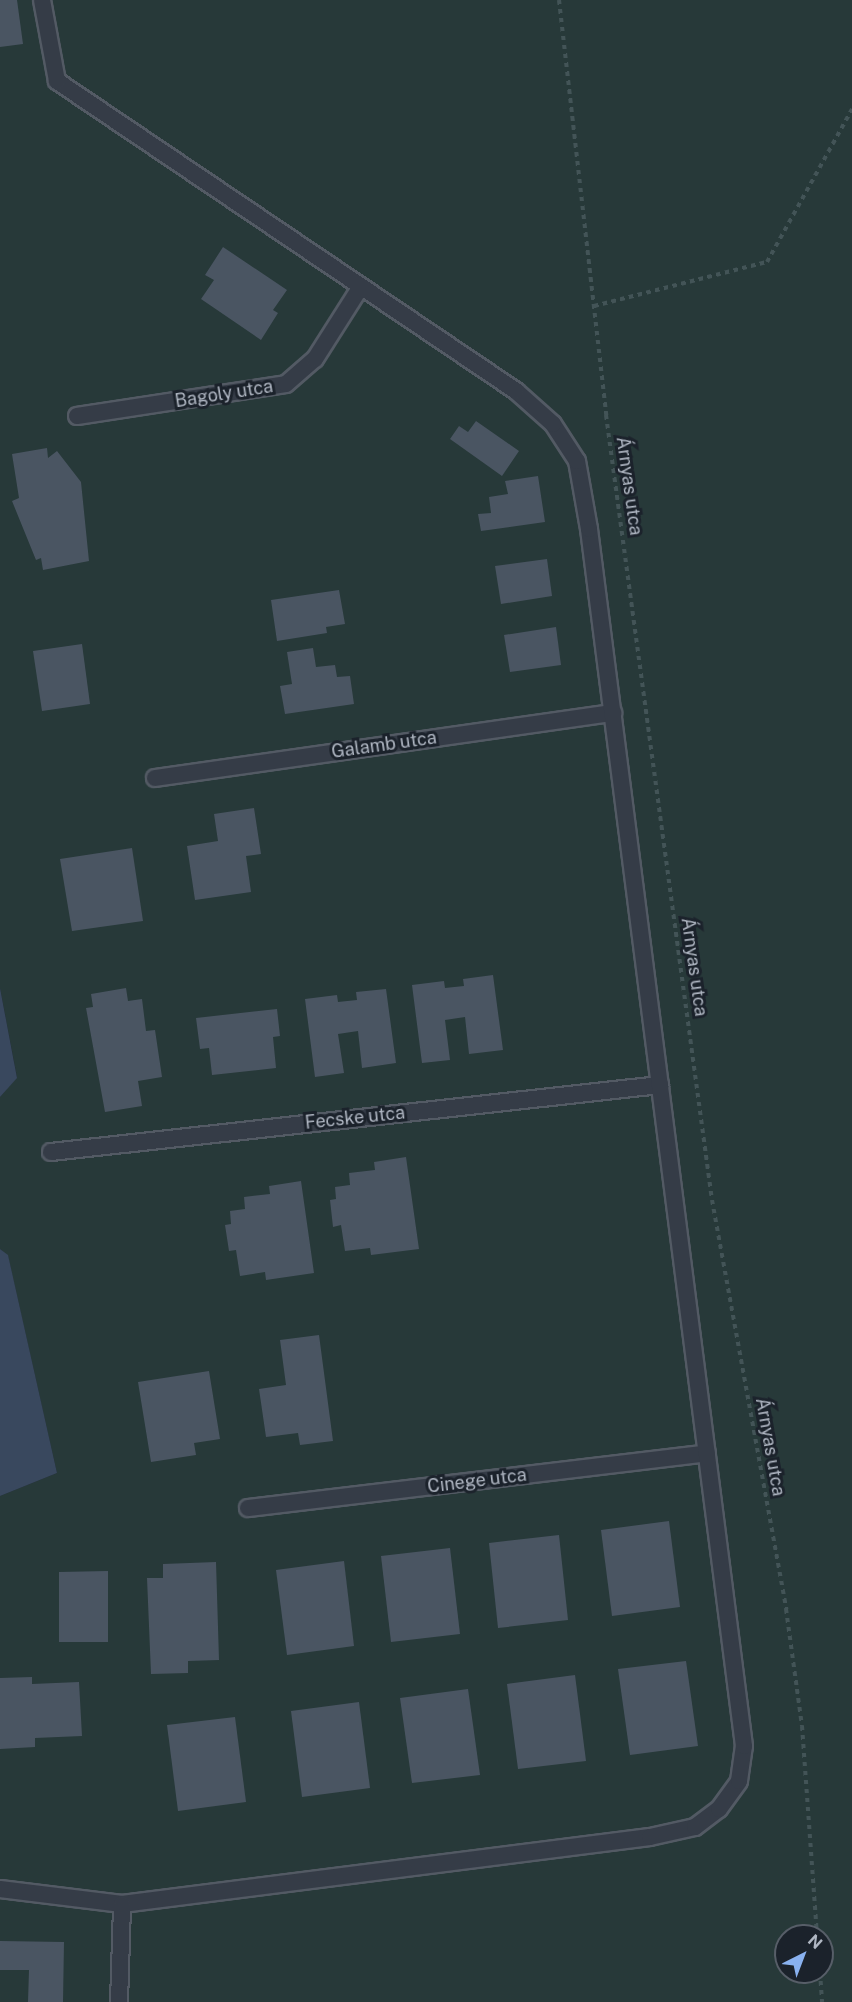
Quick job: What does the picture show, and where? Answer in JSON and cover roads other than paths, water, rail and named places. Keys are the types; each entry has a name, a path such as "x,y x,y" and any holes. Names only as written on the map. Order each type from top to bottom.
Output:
{"lane":[{"path":"0,1889 122,1904 650,1838 695,1827 719,1809 739,1780 744,1746 613,713 577,461 553,424 516,391 360,288 57,81 42,0"},
{"name":"Bagoly utca","path":"77,416 286,384 315,359 360,288"},
{"name":"Galamb utca","path":"155,778 613,713"},
{"name":"Fecske utca","path":"51,1152 660,1085"},
{"name":"Cinege utca","path":"248,1508 706,1453"},
{"path":"119,2002 122,1904"}],"water":[{"path":"0,988 17,1078 0,1097"},
{"path":"0,1249 8,1255 57,1473 0,1496"}]}
